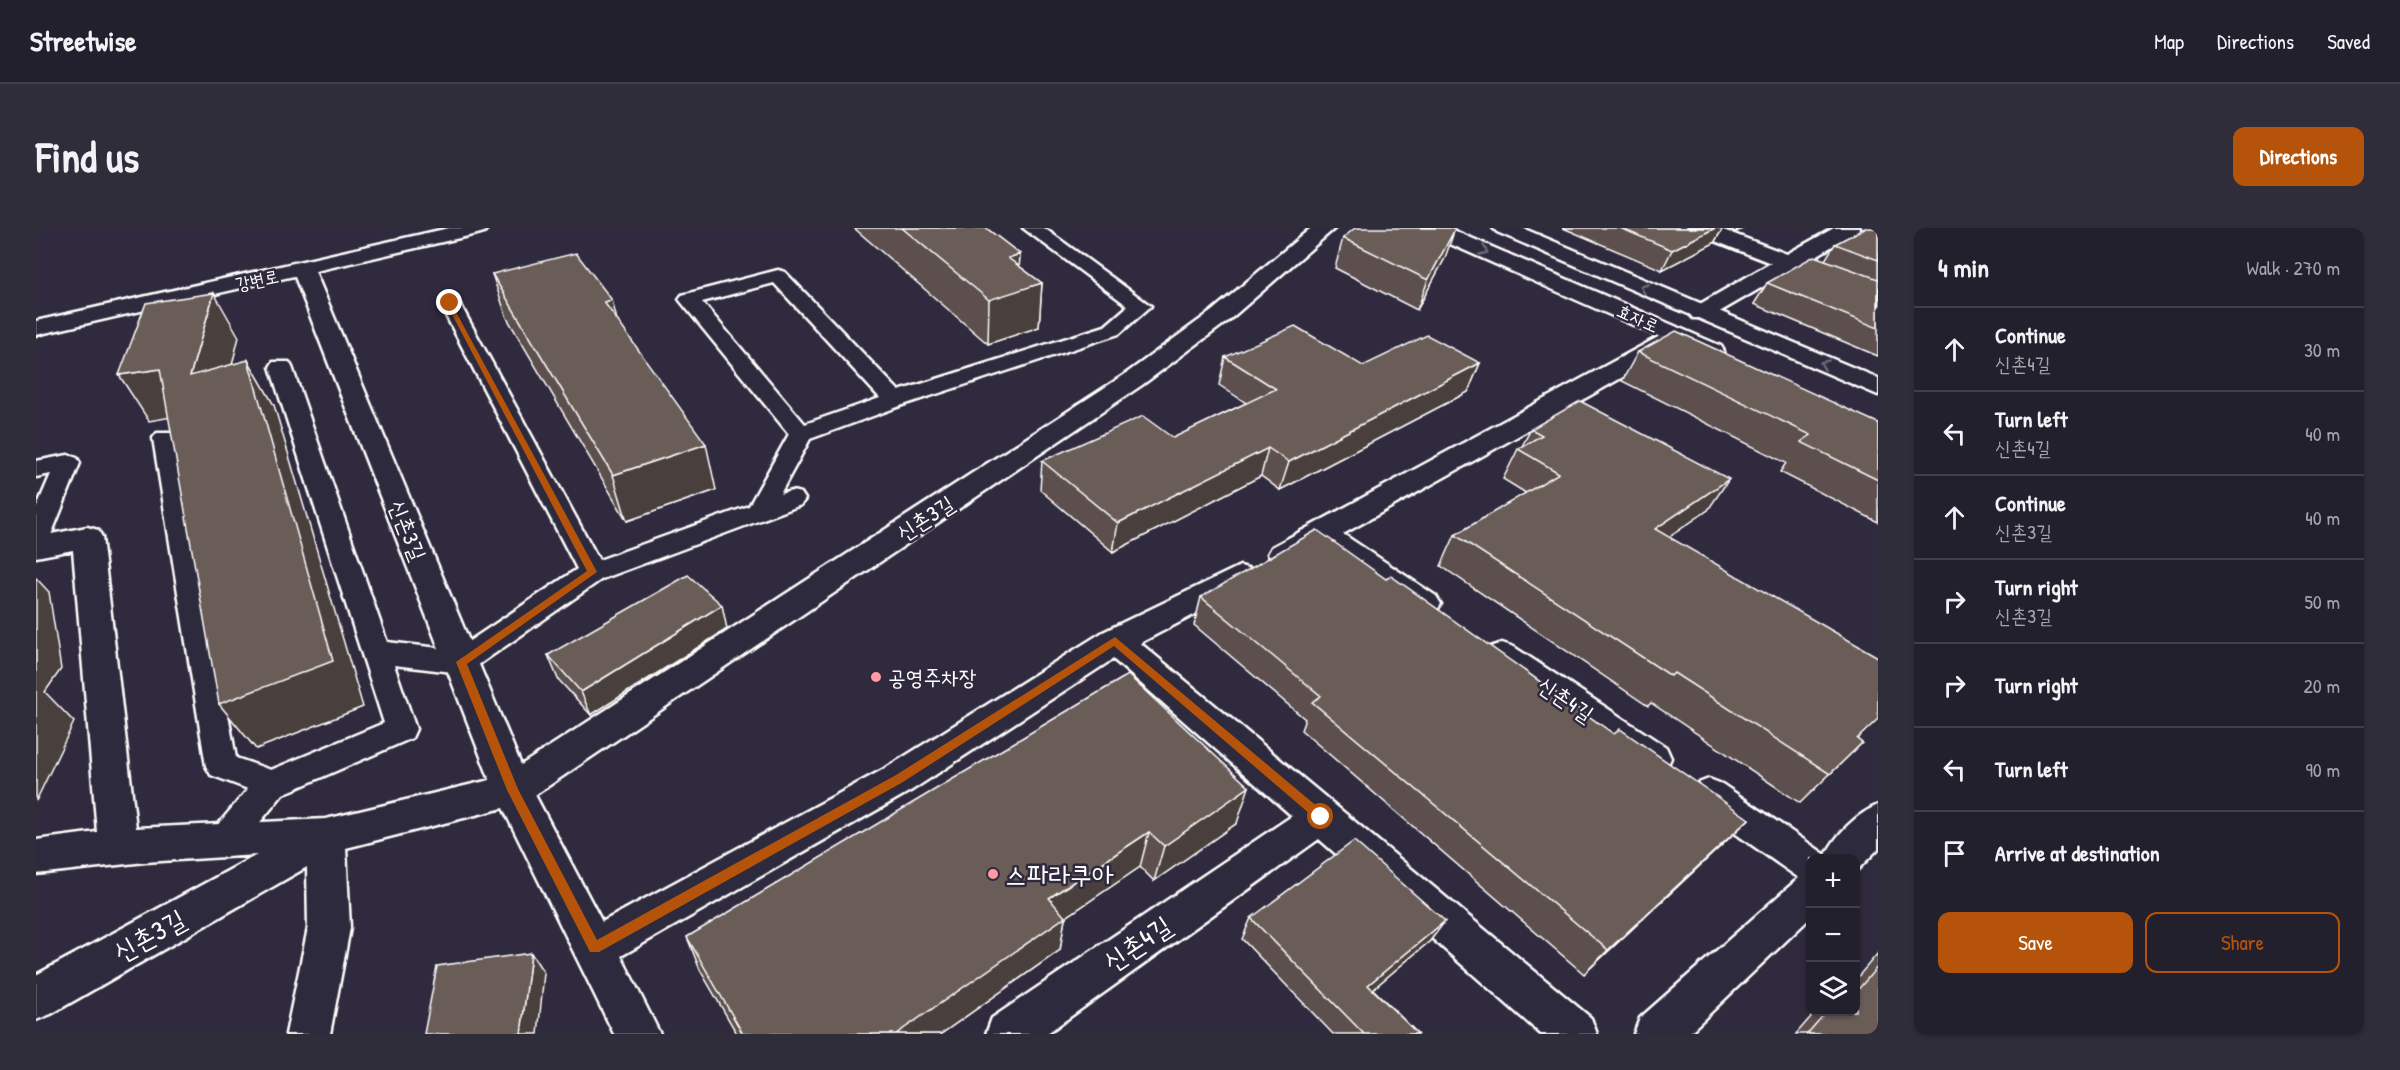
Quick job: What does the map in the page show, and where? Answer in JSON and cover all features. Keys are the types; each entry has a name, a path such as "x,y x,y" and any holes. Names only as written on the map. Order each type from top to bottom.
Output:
{"street":[{"path":"245,282 236,270 393,228"},
{"name":"강변로","path":"36,328 475,228"},
{"name":"신촌3길","path":"36,857 118,845 228,837 326,836 513,790 1133,380 1220,316 1324,228"},
{"name":"효자로","path":"1430,228 1731,360"},
{"name":"효자로","path":"1504,228 1878,387"},
{"path":"1699,228 1878,297"},
{"path":"1701,313 1849,228"},
{"name":"신촌3길","path":"303,269 513,790 638,1034"},
{"path":"595,948 899,779 1115,641 1322,534 1679,336"},
{"path":"1322,534 1449,620"},
{"path":"36,547 87,537 118,845"},
{"name":"신촌4길","path":"1478,640 1806,861"},
{"path":"1115,641 1575,1034"},
{"name":"신촌4길","path":"1008,1034 1321,817"},
{"path":"1848,854 1878,822"},
{"path":"308,1034 329,928 326,836"},
{"name":"신촌3길","path":"36,999 326,836"},
{"path":"1656,1034 1806,896"}],"lane":[{"path":"758,512 801,434 895,400 1112,330 1142,306 1032,228"},
{"path":"801,434 689,299 778,276 895,400"},
{"path":"450,303 592,572"},
{"path":"228,837 272,784 401,729 281,367"},
{"path":"165,438 222,766 272,784"},
{"path":"36,469 68,463 36,540"},
{"path":"376,652 461,662 592,572 792,499"}],"building":[{"path":"902,228 986,228 1020,254 1008,258 1042,283 989,300"},
{"path":"1355,228 1455,229 1428,280 1343,238"},
{"path":"1620,228 1715,228 1672,250"},
{"path":"1865,228 1878,228 1878,260 1835,244"},
{"path":"576,253 612,300 604,302 706,444 613,475 492,274"},
{"path":"1814,256 1878,279 1878,328 1767,283"},
{"path":"214,293 190,376 248,360 333,661 219,704 160,369 119,375 146,303"},
{"path":"1295,326 1363,366 1427,335 1480,363 1289,462 1268,448 1118,523 1042,461 1143,416 1173,438 1276,389 1225,357"},
{"path":"1676,331 1878,423 1878,480 1801,442 1811,435 1638,352"},
{"path":"1580,401 1729,479 1655,529 1878,657 1878,719 1857,739 1862,743 1830,774 1674,673 1671,676 1455,535 1559,473 1518,449 1542,435 1531,429"},
{"path":"1317,530 1386,579 1391,576 1614,734 1620,729 1749,819 1608,950 1312,702 1321,696 1201,597"},
{"path":"688,575 722,605 581,692 548,655"},
{"name":"스파라쿠아","path":"1128,675 1249,787 1164,846 1149,832 1049,898 1065,917 896,1034 743,1034 687,937"},
{"path":"1354,841 1445,921 1368,985 1418,1034 1364,1034 1251,918"},
{"path":"531,953 521,1034 424,1034 437,966"},
{"path":"1878,966 1878,1034 1807,1034 1823,1016 1860,1016 1860,987"}],"place":[{"name":"공영주차장","path":"876,677"},
{"name":"스파라쿠아","path":"993,874"}],"route":[{"path":"450,303 592,572 461,662 513,790 595,948 899,779 1115,641 1321,817"}]}
